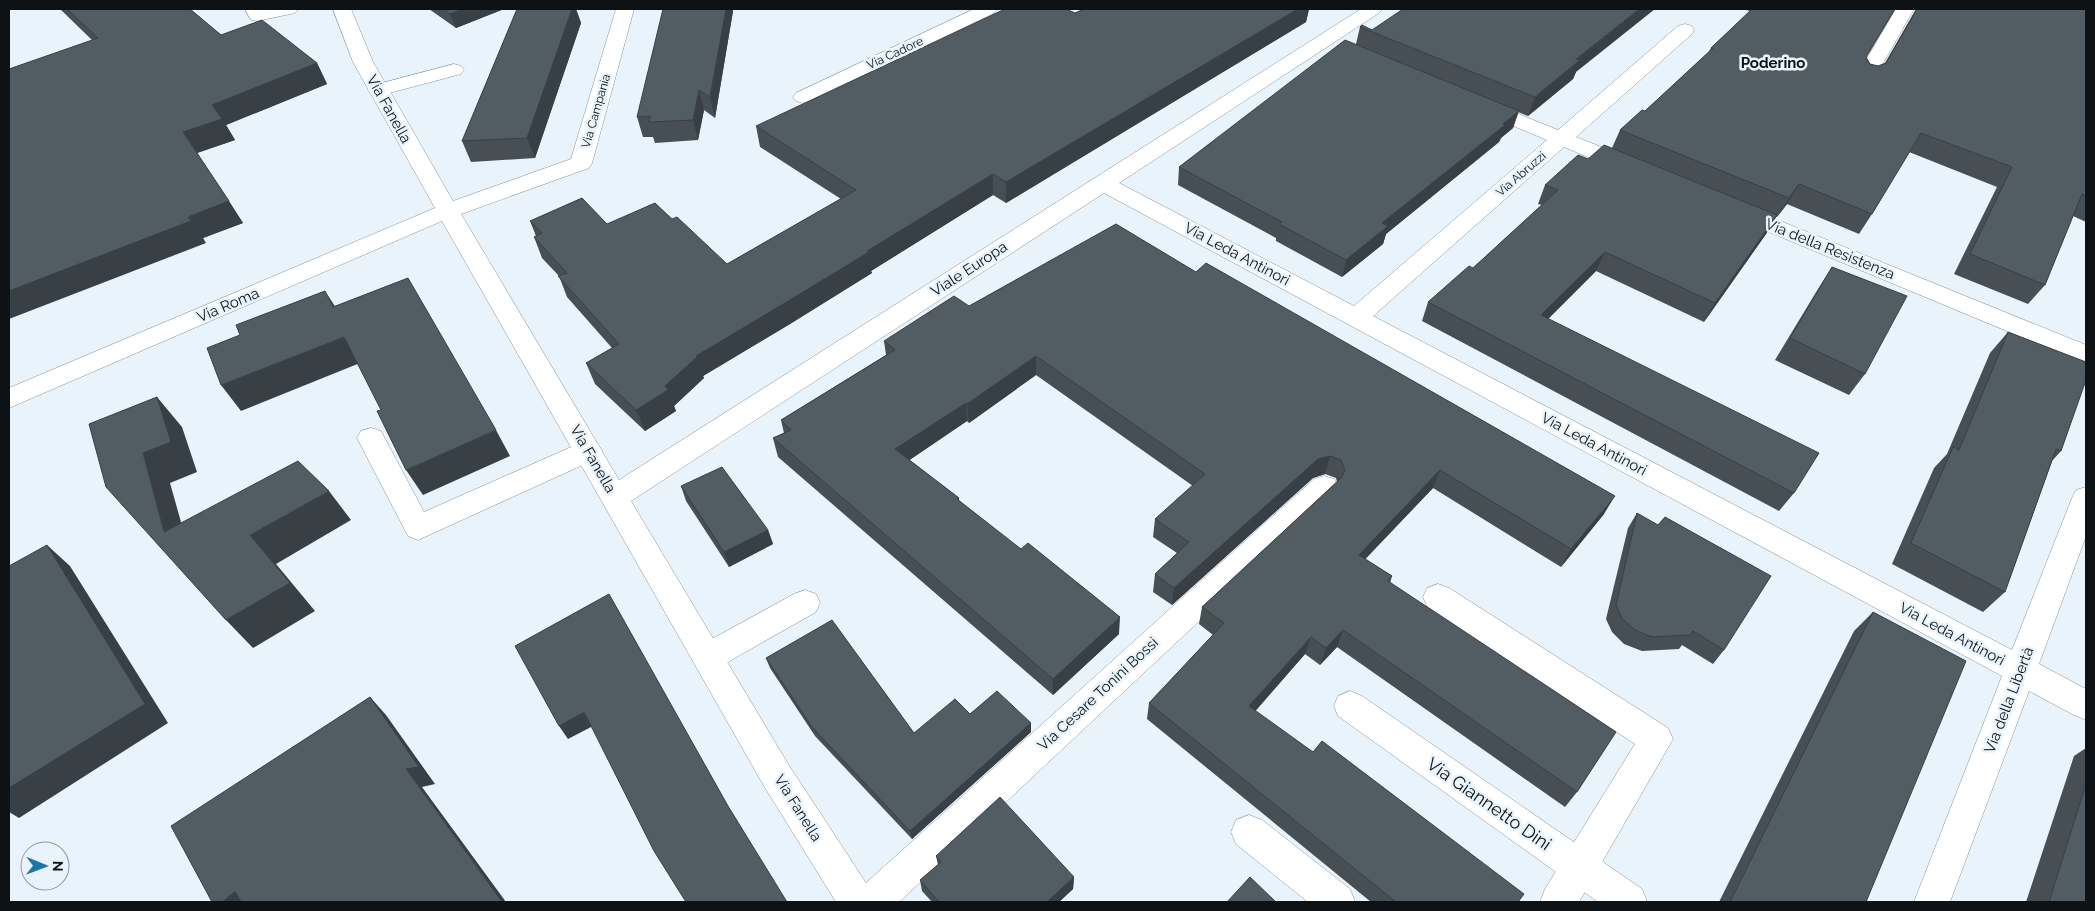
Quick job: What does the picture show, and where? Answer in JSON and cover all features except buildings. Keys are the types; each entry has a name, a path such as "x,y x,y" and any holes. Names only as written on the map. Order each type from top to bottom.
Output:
{"street":[{"path":"254,9 256,16 289,9"},
{"name":"Via Fanella","path":"342,9 363,62 378,90 776,775 857,902"},
{"name":"Via Campania","path":"448,211 581,163 625,9"},
{"name":"Via Cadore","path":"803,97 988,9"},
{"name":"Viale Europa","path":"616,498 1373,9"},
{"path":"1866,77 1905,9"},
{"name":"Via Abruzzi","path":"1356,318 1685,30"},
{"path":"1323,41 1351,52"},
{"path":"378,90 454,70"},
{"path":"1460,97 1644,172"},
{"name":"Via Leda Antinori","path":"1102,183 2086,705"},
{"name":"Via della Resistenza","path":"1718,203 2086,355"},
{"name":"Via Roma","path":"9,399 448,211"},
{"path":"371,438 418,528 588,451"},
{"name":"Via Cesare Tonini Bossi","path":"872,902 1324,487"},
{"name":"Via della Libertà","path":"1932,902 2086,498"},
{"path":"1438,597 1656,739 1558,902"},
{"path":"708,657 805,603"},
{"name":"Via Giannetto Dini","path":"1350,706 1629,902"},
{"path":"1249,832 1337,902"}],"district":[{"name":"Poderino","path":"1773,63"}]}
